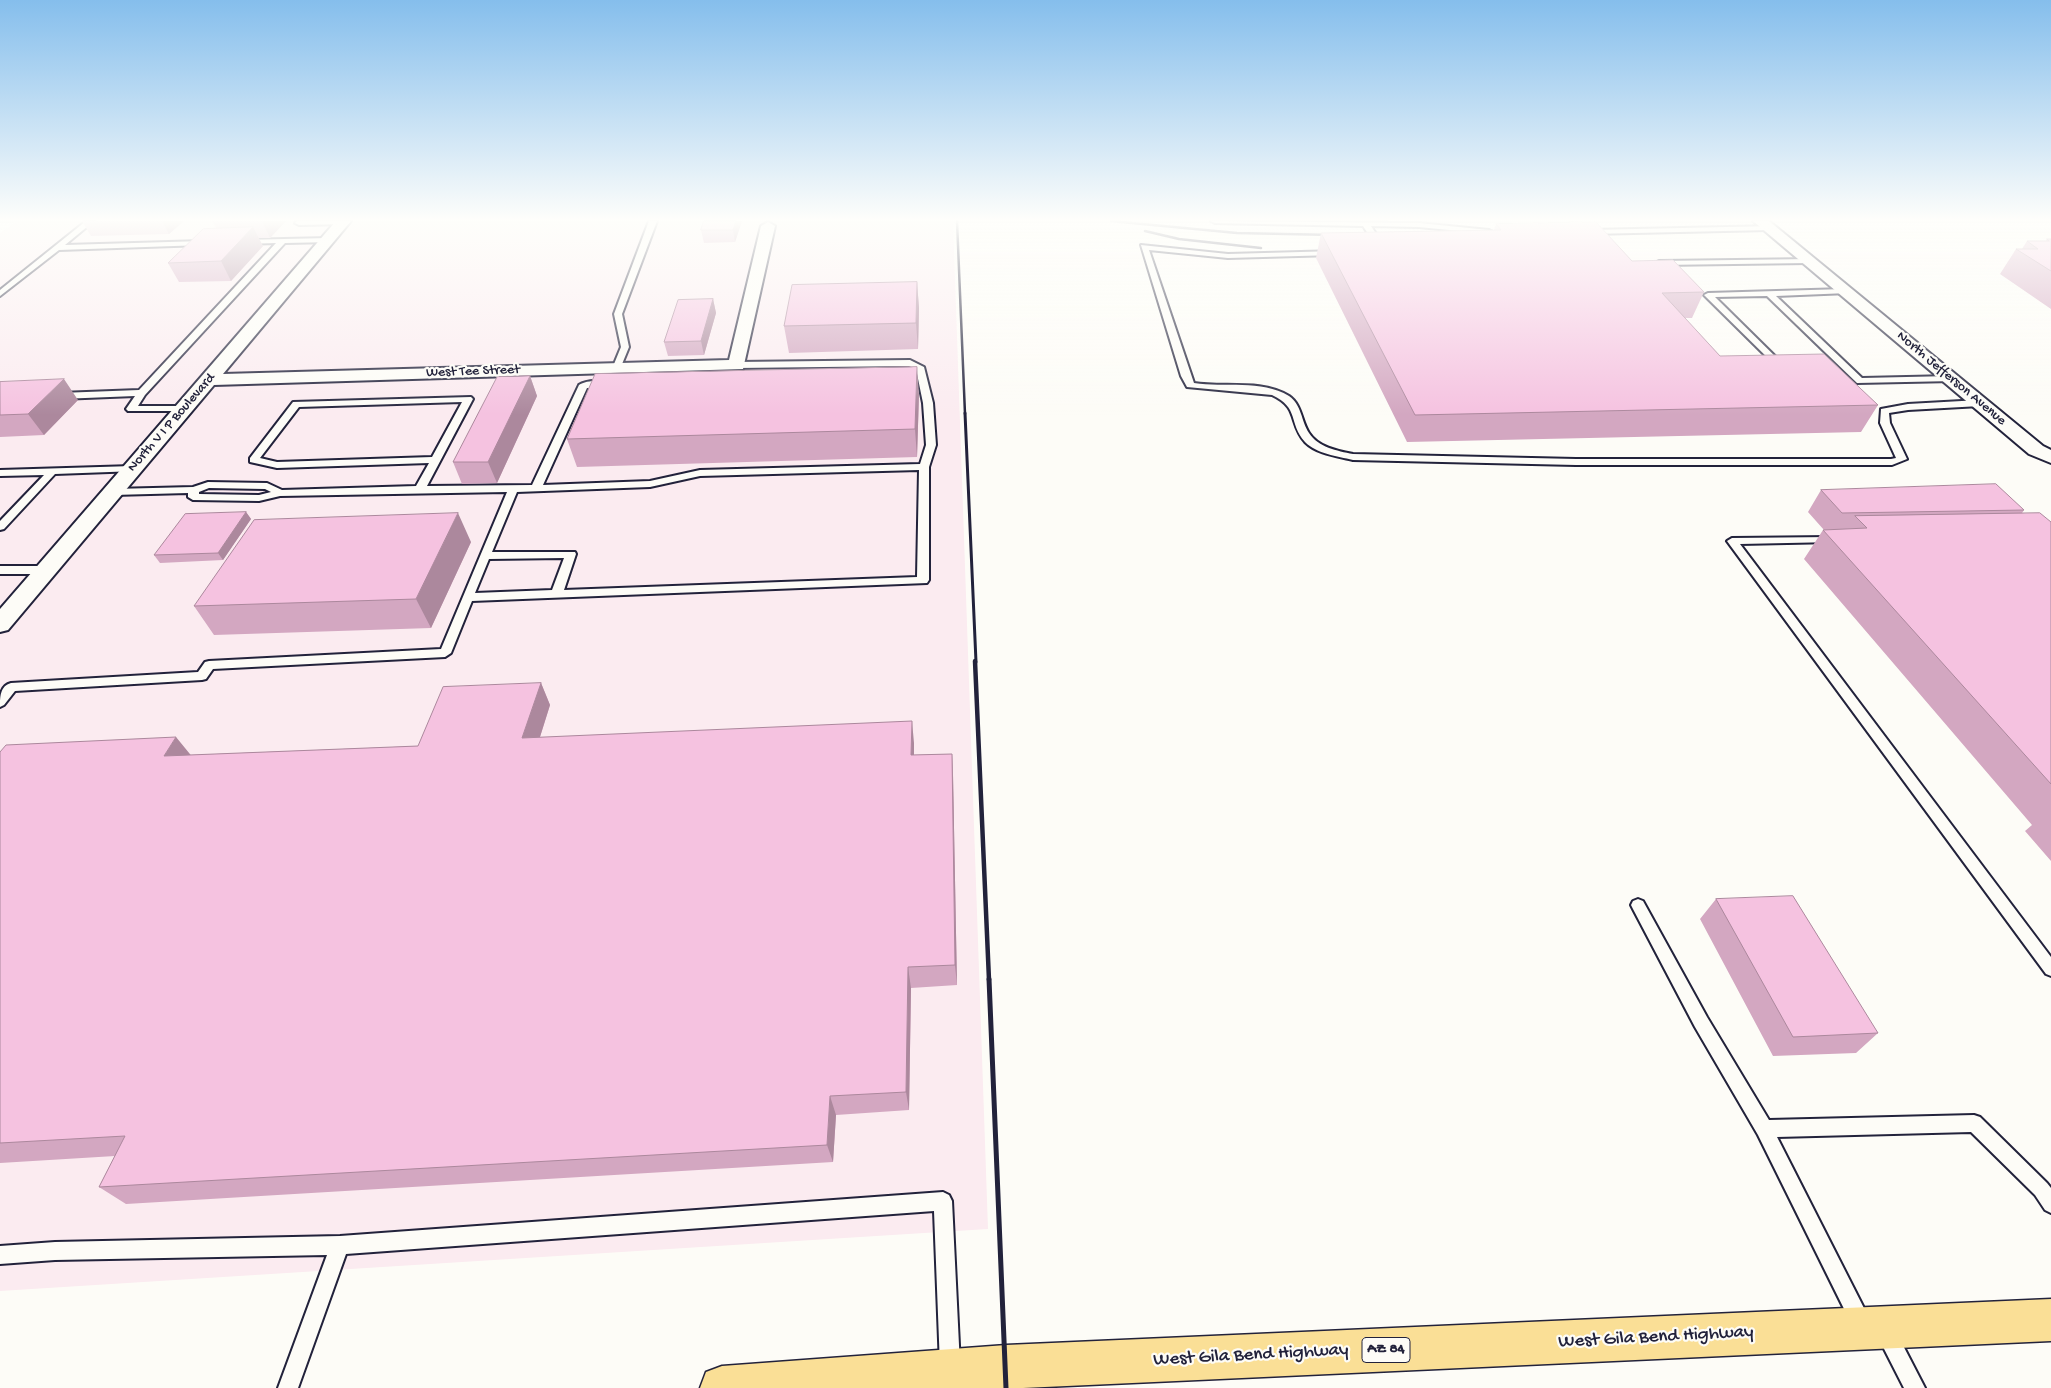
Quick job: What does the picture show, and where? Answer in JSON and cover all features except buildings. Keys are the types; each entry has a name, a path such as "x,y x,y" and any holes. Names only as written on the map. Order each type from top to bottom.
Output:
{"main road":[{"name":"West Gila Bend Highway","path":"722,1388 950,1371 2051,1320"}],"street":[{"name":"North V I P Boulevard","path":"0,624 289,286"},
{"path":"737,365 755,286"},
{"name":"North Jefferson Avenue","path":"1839,286 2036,450 2051,457"},
{"name":"West Tee Street","path":"209,380 618,376 737,365"}],"lane":[{"path":"0,294 10,286"},
{"path":"184,409 131,409 142,393 241,286"},
{"path":"536,488 584,385 618,376 625,348 618,314 629,286"},
{"path":"1157,286 1190,385 1203,388 1267,392 1286,398 1296,409 1304,434 1316,444 1329,451 1362,457 1576,462 1892,462 1902,459 1886,423 1884,411 1908,407 1980,403"},
{"path":"1792,368 1783,368 1708,295 1845,291"},
{"path":"1769,294 1860,380 1951,379"},
{"path":"468,597 557,592 923,580 924,467 931,445 928,403 920,367 910,362 737,365"},
{"path":"1828,367 1846,367"},
{"path":"47,397 142,393"},
{"path":"420,489 436,460 468,399 296,404 254,460 277,465 436,460"},
{"path":"113,492 194,490 193,497 259,498 280,493 420,489 513,489 650,484 700,473 924,467"},
{"path":"0,473 133,469"},
{"path":"0,527 53,471"},
{"path":"0,702 11,687 202,676 209,665 445,653 513,489"},
{"path":"1840,539 1732,542 2051,969"},
{"path":"485,556 571,554 557,592"},
{"path":"0,570 46,570"},
{"path":"1638,904 1701,1022 1764,1129 1874,1328 1915,1388"},
{"path":"1764,1129 1974,1123 2041,1189 2051,1204"},
{"path":"0,1254 55,1251 340,1245 944,1201 950,1371"},
{"path":"288,1388 340,1245"}],"shaded area":[{"path":"0,286 955,286 988,1229 0,1291"}],"railway":[{"path":"960,286 965,414"},
{"path":"965,413 976,662"},
{"path":"975,661 989,980"},
{"path":"989,979 1006,1388"}]}
